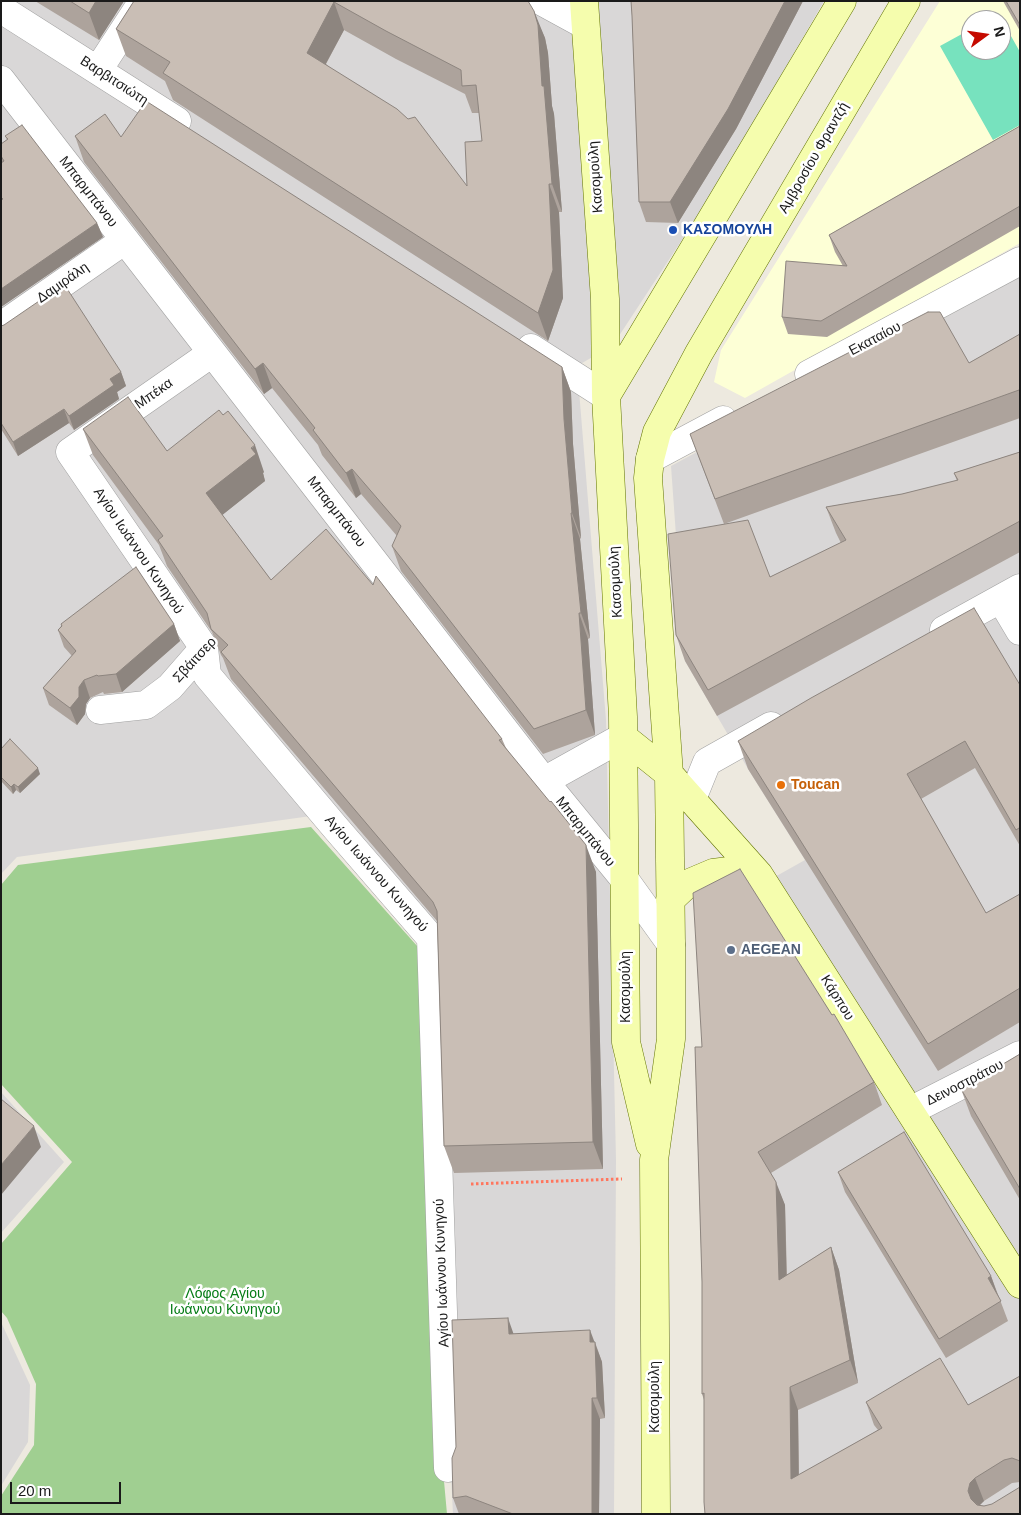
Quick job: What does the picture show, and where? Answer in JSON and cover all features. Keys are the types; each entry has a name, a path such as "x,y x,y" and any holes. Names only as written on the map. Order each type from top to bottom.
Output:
{"main road":[{"path":"606,396 842,1"},
{"name":"Αμβροσίου Φραντζή","path":"649,468 657,432 699,353 906,1"},
{"name":"Κασομούλη","path":"585,13 605,299 606,396 623,737 626,1042 655,1169"},
{"name":"Κασομούλη","path":"649,468 670,774 671,1039 655,1169 656,1514"},
{"name":"Κάρπου","path":"623,737 670,774 759,875 1020,1284"},
{"path":"670,900 687,884 713,873 737,870 759,875"}],"street":[{"path":"98,70 143,1"},
{"path":"541,1 585,13"},
{"name":"Βαρβιτσιώτη","path":"1,9 198,134"},
{"name":"Μπαρμπάνου","path":"1,80 544,781 625,880 671,944"},
{"name":"Δαμιράλη","path":"1,326 125,240"},
{"name":"Εκαταίου","path":"791,384 1020,261"},
{"path":"515,337 606,396"},
{"name":"Μπέκα","path":"70,452 212,353"},
{"path":"649,468 747,407"},
{"name":"Αγίου Ιωάννου Κυνηγού","path":"70,452 204,648 207,675 431,938 448,1468"},
{"path":"923,642 1010,594 1020,631"},
{"name":"Σβάιτσερ","path":"100,710 146,706 170,688 204,648"},
{"path":"692,799 707,762 794,714"},
{"path":"544,781 623,737"},
{"name":"Δεινοστράτου","path":"910,1112 1020,1054"}],"path":[{"path":"440,1185 655,1169"}],"shaded area":[{"path":"1,1 824,1 712,194 613,345 577,366 606,720 616,1160 614,1514 453,1514 424,943 311,816 17,857 1,874"},
{"path":"940,1 1020,1 1020,243 745,398 714,382 721,350"},
{"path":"1020,277 1020,1514 711,1514 748,892 805,860 748,769 685,661 671,466"},
{"path":"1,1092 64,1162 1,1233"},
{"path":"1,1322 30,1385 28,1442 1,1486"}],"green space":[{"path":"961,34 961,60 1011,60 1011,36 1020,52 1020,125 993,140 940,46"},
{"name":"Λόφος Αγίου Ιωάννου Κυνηγού","path":"311,827 418,947 432,1350 447,1514 1,1514 1,1496 34,1445 36,1384 7,1318 1,1311 1,1244 72,1162 1,1084 1,885 18,865"}],"building":[{"path":"70,1 96,1 89,13"},
{"path":"134,1 528,1 534,11 538,25 552,184 549,184 553,270 538,313 163,73 170,62 116,29","holes":["334,2 461,70 462,86 476,85 482,141 465,142 467,186 415,117 408,119 397,109 307,53"]},
{"path":"631,1 785,1 728,109 670,202 639,202"},
{"path":"1006,1 1020,1 1020,25"},
{"path":"146,101 562,367 571,513 581,613 579,613 586,710 534,729 392,546 401,526 352,469 346,473 313,430 315,428 263,363 255,369 75,136 105,114 121,137"},
{"path":"22,125 97,223 1,289 1,200 3,199 1,197 1,163 4,161 1,156 1,144 8,139 5,136"},
{"path":"1020,126 1020,206 821,321 782,317 786,261 847,266 829,235"},
{"path":"64,284 121,372 110,379 114,385 69,416 64,409 13,442 1,423 1,326"},
{"path":"928,312 940,312 969,363 1020,334 1020,392 1019,390 715,499 690,434"},
{"path":"128,397 167,451 219,410 223,415 228,411 255,445 251,448 256,454 206,493 271,580 326,529 373,585 376,576 502,739 499,740 586,845 593,1142 444,1146 437,911 433,902 221,652 228,645 211,629 207,613 158,540 163,536 83,429"},
{"path":"1020,452 1020,521 708,690 676,635 668,534 748,520 770,577 846,540 826,507 902,494 958,480 954,473"},
{"path":"136,567 174,624 116,674 97,675 84,680 79,687 79,697 70,708 43,688 76,651 58,630 62,626 61,624"},
{"path":"974,608 1020,685 1020,829 1016,830 965,741 907,774 986,913 1020,894 1020,988 928,1044 738,741 811,698"},
{"path":"10,739 38,768 18,787 14,784 11,787 1,777 1,749"},
{"path":"740,869 832,1015 834,1014 874,1082 758,1152 776,1182 779,1280 831,1247 850,1360 790,1387 791,1479 882,1428 866,1402 940,1358 968,1405 1020,1376 1020,1461 1012,1458 1004,1460 975,1478 970,1483 968,1491 971,1499 977,1505 984,1506 992,1504 1020,1487 1020,1514 705,1514 702,1282 695,1047 702,1047 693,893"},
{"path":"1020,1054 1020,1189 961,1089"},
{"path":"1,1099 34,1126 1,1165"},
{"path":"904,1132 991,1276 988,1278 1001,1301 939,1339 838,1172"},
{"path":"508,1318 509,1334 590,1330 590,1342 595,1342 597,1398 592,1398 592,1514 513,1514 466,1496 453,1498 452,1458 456,1447 452,1320"}],"place":[{"name":"ΚΑΣΟΜΟΥΛΗ","path":"673,230"},
{"name":"Toucan","path":"781,785"},
{"name":"AEGEAN","path":"731,950"}]}
